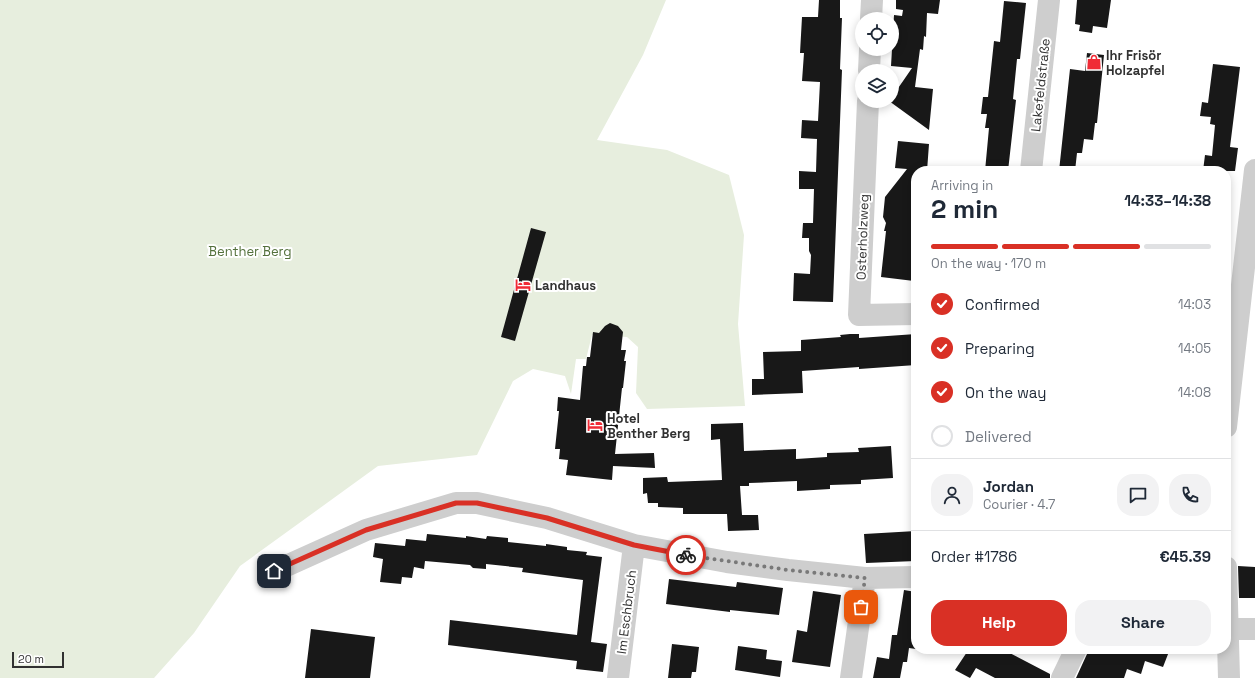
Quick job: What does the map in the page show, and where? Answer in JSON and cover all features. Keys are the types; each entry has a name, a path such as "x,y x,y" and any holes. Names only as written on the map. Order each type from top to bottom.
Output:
{"street":[{"path":"871,12 872,0"},
{"name":"Lakefeldstraße","path":"1032,166 1049,0"},
{"name":"Osterholzweg","path":"868,108 859,315 911,314"},
{"path":"1231,343 1233,309 1255,170"},
{"path":"274,571 366,530 456,503 477,503 547,518 634,545 727,562 865,578 911,577"},
{"name":"Im Eschbruch","path":"618,678 634,545"},
{"path":"851,678 865,578"},
{"path":"1231,625 1255,629"},
{"path":"1062,678 1074,654"},
{"path":"1216,654 1228,675"},
{"path":"1227,654 1228,675"}],"green space":[{"name":"Benther Berg","path":"0,0 666,0 643,55 597,140 667,150 729,175 744,235 738,324 745,406 647,409 636,393 638,347 627,337 592,335 586,359 576,359 571,394 565,376 533,369 513,381 477,455 378,466 240,566 194,633 154,678 0,678"}],"building":[{"path":"819,0 840,0 840,18 842,18 840,69 842,70 833,302 793,301 794,273 810,274 811,255 809,251 809,238 802,238 803,223 813,223 814,189 799,189 799,171 816,172 817,139 801,138 802,120 818,121 820,82 802,81 804,53 800,53 802,17 818,17"},
{"path":"896,0 940,0 938,14 927,13 926,37 924,36 923,50 920,49 915,87 933,89 929,130 899,108 899,87 912,68 899,67 899,64 891,64 892,56 899,56 899,16 902,16 903,10 896,9"},
{"path":"1077,0 1111,0 1107,28 1093,26 1092,33 1079,31 1080,25 1075,24"},
{"path":"1004,1 1026,3 1020,59 1017,59 1013,99 1016,100 1009,166 985,166 989,128 985,128 987,114 981,114 983,97 988,97 994,41 1000,42"},
{"path":"1087,53 1104,55 1097,123 1095,123 1093,140 1084,139 1082,153 1077,153 1076,166 1060,166 1070,69 1085,71"},
{"path":"1213,64 1240,67 1230,147 1238,148 1235,171 1231,171 1231,166 1204,166 1205,155 1212,156 1215,125 1210,124 1211,117 1200,116 1202,102 1208,103"},
{"path":"898,141 929,144 927,166 911,166 911,281 881,277 886,231 884,231 886,223 883,217 885,197 907,169 895,168"},
{"name":"Landhaus","path":"531,228 546,232 515,341 501,337"},
{"name":"Hotel Benther Berg","path":"610,323 618,326 623,332 621,350 626,350 615,454 654,453 655,468 613,466 612,480 566,475 568,460 559,459 560,449 555,449 559,411 557,411 558,397 580,400 583,366 586,366 587,357 590,357 593,332 599,333"},
{"path":"859,334 859,338 911,334 911,365 802,371 803,393 752,395 752,379 764,379 763,352 801,351 801,340 841,337 840,335"},
{"path":"743,423 744,451 796,449 796,459 827,457 827,453 859,452 858,448 891,446 893,478 861,480 861,484 830,485 830,489 797,491 797,481 749,483 749,486 740,486 742,515 758,515 759,530 728,531 727,514 683,514 683,508 658,507 658,503 648,503 647,493 643,494 643,478 667,477 668,482 722,480 720,439 711,440 711,424"},
{"path":"911,531 911,561 866,563 864,534"},
{"path":"427,534 466,538 466,536 486,539 487,536 508,538 508,542 546,546 546,544 567,547 567,550 587,552 586,555 602,557 591,642 607,644 603,672 576,669 577,661 448,645 450,620 577,635 583,580 522,572 523,568 486,564 486,569 473,568 470,565 425,561 424,569 414,567 412,578 402,577 401,584 380,582 383,559 373,557 375,543 405,546 406,539 426,541"},
{"path":"1238,566 1255,567 1255,598 1239,598"},
{"path":"669,579 736,587 737,582 783,588 779,615 730,610 730,612 666,604"},
{"path":"904,590 911,591 911,648 909,648 907,662 903,662 900,678 873,678 877,657 889,659 892,635 897,635"},
{"path":"813,591 841,595 830,667 792,662 797,630 807,632"},
{"path":"311,629 375,637 370,678 305,678"},
{"path":"672,644 699,647 696,672 692,672 691,678 668,678"},
{"path":"738,646 767,650 766,659 782,661 780,677 735,670"},
{"path":"966,654 1012,654 1050,674 1050,678 995,678 976,668 970,678 955,670"},
{"path":"1087,654 1168,654 1163,667 1145,661 1141,674 1127,669 1124,678 1076,678"}],"way so far":[{"path":"686,555 788,570 865,578 861,607"}],"place":[{"name":"Ihr Frisör Holzapfel","path":"1094,62"},
{"name":"Landhaus","path":"523,285"},
{"name":"Hotel Benther Berg","path":"595,425"}],"route":[{"path":"274,571 366,530 456,503 477,503 547,518 634,545 686,555"}]}
